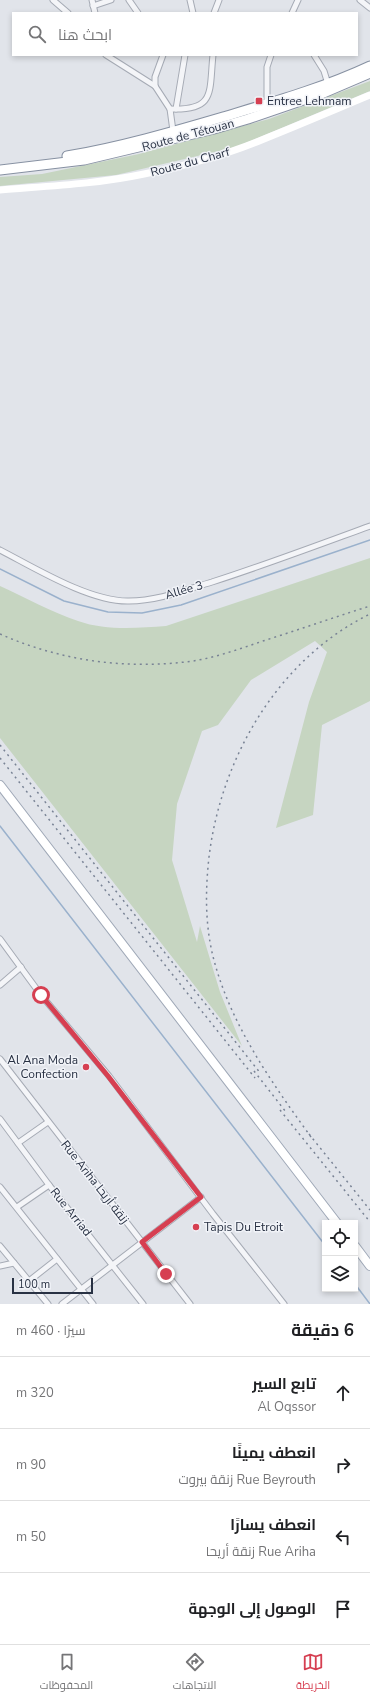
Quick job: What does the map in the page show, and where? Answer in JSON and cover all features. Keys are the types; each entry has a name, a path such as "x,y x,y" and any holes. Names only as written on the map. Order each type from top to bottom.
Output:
{"highway":[{"name":"Route de Tétouan","path":"0,164 77,154 173,131 267,104 328,84 370,66"},
{"name":"Route de Tétouan","path":"0,170 91,158 207,130 248,119 321,94 370,73"}],"main road":[{"path":"0,785 335,1220"},
{"path":"358,1250 370,1266"}],"street":[{"path":"53,0 67,12"},
{"path":"92,3 111,0"},
{"path":"129,0 137,12"},
{"path":"190,0 193,12"},
{"path":"214,12 219,0"},
{"path":"292,12 298,0"},
{"path":"360,0 370,8"},
{"path":"108,56 155,86 173,109 186,110 204,103 210,87 213,56"},
{"path":"155,86 155,78 162,56"},
{"path":"173,131 173,109 184,56"},
{"path":"267,104 267,67 271,56"},
{"path":"315,56 324,71 328,84"},
{"name":"Route du Charf","path":"0,190 92,183 145,174 173,167 232,151 263,140 370,95"},
{"name":"Allée 3","path":"0,550 84,591 99,596 129,601 172,594 286,557 370,526"},
{"path":"0,939 59,1017 141,1117 284,1304"},
{"path":"0,985 21,967"},
{"name":"Rue Ariha زنقة أريحا","path":"0,1059 190,1304"},
{"name":"Rue Arriad","path":"0,1119 49,1185 143,1304"},
{"path":"18,1143 48,1122"},
{"path":"17,1207 49,1185"},
{"path":"0,1187 92,1304"},
{"path":"62,1304 201,1197"},
{"path":"0,1246 48,1304"},
{"path":"29,1281 57,1259"},
{"path":"0,1266 14,1263"}],"green space":[{"path":"370,81 370,91 236,147 116,175 0,186 0,177 42,174 139,154 269,119"},
{"path":"370,558 370,701 322,725 313,815 276,828 309,702 327,652 315,641 251,680 218,725 202,731 177,804 172,860 197,942 200,926 220,992 242,1046 0,738 0,586 39,605 89,624 111,628 166,626"}],"waterway":[{"path":"0,569 64,601 108,612 142,613 181,605 370,540"},
{"path":"0,826 322,1241"},
{"path":"358,1288 370,1304"}],"railway":[{"path":"0,634 47,651 70,657 119,664 168,664 193,661 221,655 370,606"},
{"path":"311,1137 255,1054 243,1033 223,988 215,964 209,938 207,911 209,857 216,820 226,784 241,748 260,715 282,685 308,657 337,633 370,614"},
{"path":"0,745 261,1074"},
{"path":"0,758 255,1078"},
{"path":"254,1071 286,1112"},
{"path":"280,1110 370,1222"},
{"path":"309,1134 370,1210"}],"place":[{"name":"Entree Lehmam","path":"259,101"},
{"name":"Al Ana Moda Confection","path":"86,1067"},
{"name":"Tapis Du Etroit","path":"196,1227"}],"route":[{"path":"41,995 108,1076 201,1197 142,1242 166,1274"}]}
